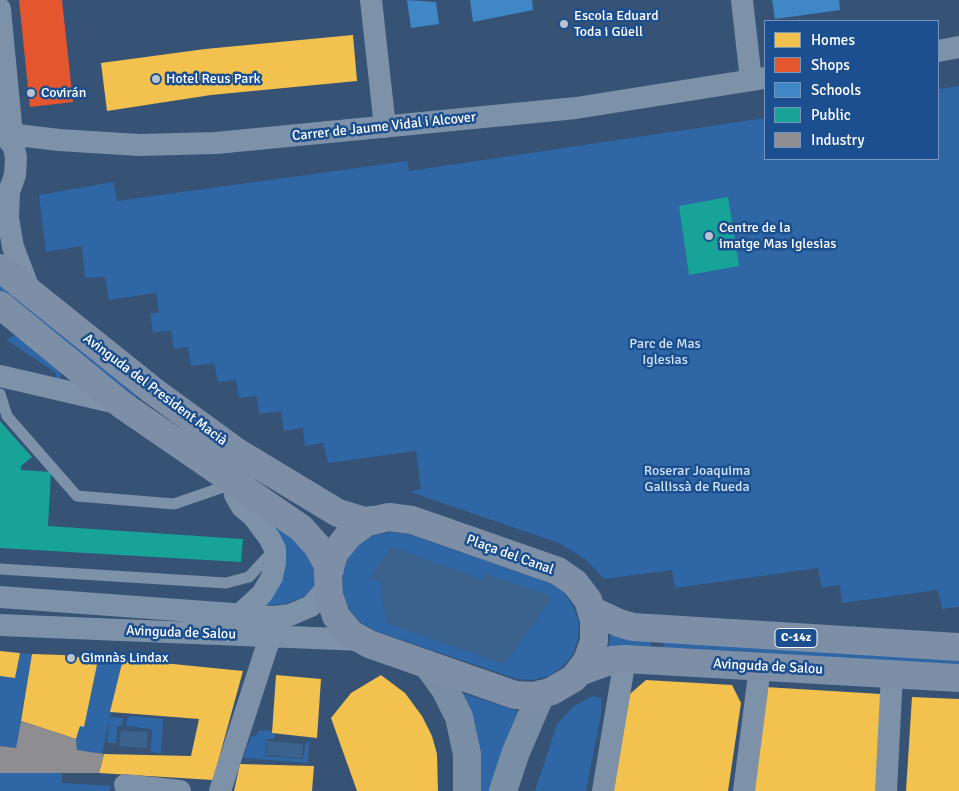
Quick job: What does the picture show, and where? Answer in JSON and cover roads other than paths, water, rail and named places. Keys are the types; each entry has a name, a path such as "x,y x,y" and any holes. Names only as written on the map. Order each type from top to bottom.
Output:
{"main road":[{"name":"Avinguda del President Macià","path":"0,268 194,423 237,452 338,513 364,521 373,520"},
{"name":"Avinguda del President Macià","path":"0,305 122,405 301,528 318,546 329,578"},
{"name":"Plaça del Canal","path":"389,518 412,520 558,571 575,583 588,600 594,620 594,641 587,661 579,672 557,690 541,694 516,694 427,664 362,640 350,633 336,616 329,595 329,578 341,543 358,527 373,520 389,518"},
{"name":"C-14z","path":"591,610 619,624 633,628 959,647"},
{"name":"Avinguda de Salou","path":"579,672 612,660 625,659 959,678"},
{"path":"427,664 445,689 459,716 467,754 467,791"},
{"path":"503,791 516,752 541,694"}],"street":[{"path":"371,0 385,127"},
{"path":"742,0 758,79"},
{"path":"0,9 5,134 14,147 15,175"},
{"path":"939,51 959,47"},
{"name":"Carrer de Jaume Vidal i Alcover","path":"5,134 59,140 139,145 208,143 576,108 758,79"},
{"path":"30,292 13,247 8,218 9,192 15,175 31,155 59,140"},
{"path":"0,376 122,405"},
{"path":"234,483 235,495 242,508 261,526 274,549"},
{"name":"Avinguda de Salou","path":"239,615 262,594 272,577 275,562 274,549"},
{"name":"Avinguda de Salou","path":"272,627 290,615 311,606 329,578"},
{"path":"0,597 239,615 272,627 220,791"},
{"name":"Avinguda de Salou","path":"0,625 272,627 362,640"},
{"path":"603,791 625,659"},
{"path":"744,791 760,667"},
{"path":"886,791 900,675"},
{"path":"900,675 901,791"},
{"path":"125,785 180,791"}],"lane":[{"path":"0,394 7,416 77,496 174,504 234,483"},
{"path":"0,569 226,583 250,577 268,559 274,549"}],"place":[{"name":"Escola Eduard Toda i Güell","path":"564,24"},
{"name":"Hotel Reus Park","path":"156,79"},
{"name":"Covirán","path":"31,93"},
{"name":"Centre de la imatge Mas Iglesias","path":"709,236"},
{"name":"Gimnàs Lindax","path":"71,658"}],"park label":[{"name":"Parc de Mas Iglesias","path":"665,352"},
{"name":"Roserar Joaquima Gallissà de Rueda","path":"697,480"}]}
